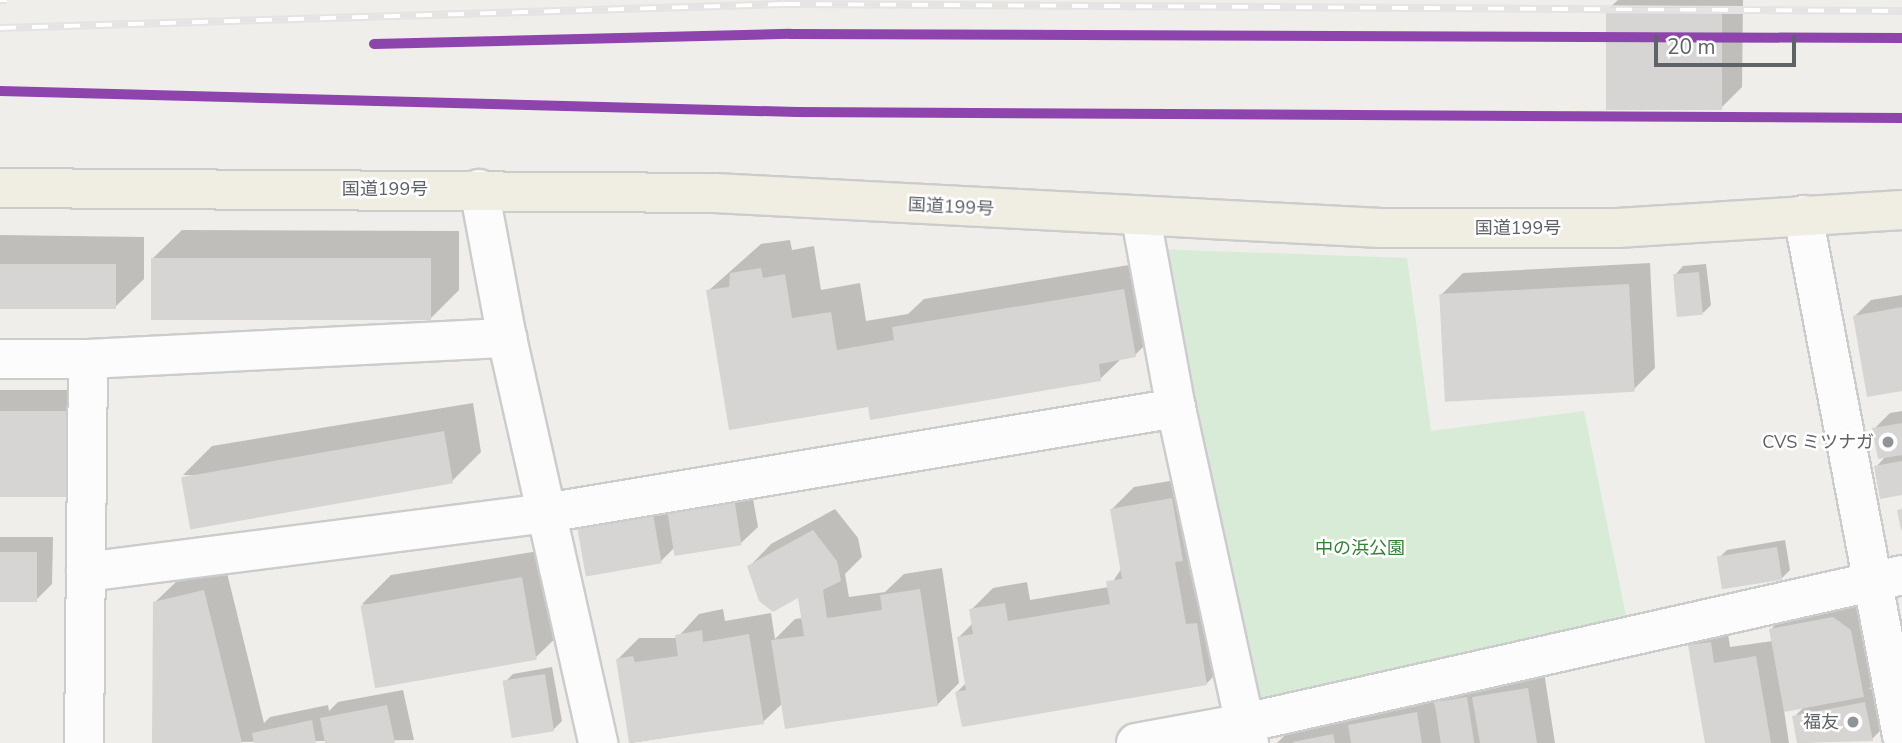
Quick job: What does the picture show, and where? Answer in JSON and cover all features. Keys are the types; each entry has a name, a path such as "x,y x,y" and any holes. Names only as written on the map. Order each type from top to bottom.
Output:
{"highway":[{"name":"国道199号","path":"0,188 479,189 714,193 1141,218 1381,228 1617,228 1902,210"}],"street":[{"path":"479,189 507,338 598,743"},
{"path":"1804,215 1887,578 1902,736"},
{"path":"1141,218 1176,408 1247,733"},
{"path":"0,359 88,359 507,338"},
{"path":"84,743 88,359"},
{"path":"86,572 546,513 1176,408"},
{"path":"1136,743 1247,733 1887,578"}],"green space":[{"name":"中の浜公園","path":"1157,249 1407,258 1431,431 1584,411 1630,635 1256,706"}],"building":[{"path":"1606,10 1722,10 1722,110 1606,110"},
{"path":"151,258 431,258 431,320 151,320"},
{"path":"0,264 116,264 116,309 0,309"},
{"path":"761,268 763,278 785,274 792,318 831,312 837,350 894,340 892,327 1124,289 1136,357 1099,364 1101,381 870,420 868,407 729,430 706,290 729,287 730,273"},
{"path":"1699,272 1703,315 1677,317 1673,274"},
{"path":"1629,284 1635,392 1445,402 1439,294"},
{"path":"1902,307 1902,391 1867,397 1853,316"},
{"path":"0,411 66,411 66,497 0,497"},
{"name":"CVS ミツナガ","path":"1902,423 1902,455 1878,459 1872,428"},
{"path":"444,431 453,483 190,530 181,477"},
{"path":"1902,461 1902,495 1880,499 1874,466"},
{"path":"733,491 742,545 674,556 666,502"},
{"path":"1172,498 1183,561 1175,562 1186,624 1197,623 1207,685 962,727 955,692 966,690 957,637 973,634 969,609 1005,603 1008,621 1110,604 1106,581 1122,579 1110,509"},
{"path":"1902,509 1902,530 1901,530 1897,510"},
{"path":"653,514 662,563 586,577 577,527"},
{"path":"813,530 837,561 841,581 823,590 827,618 882,610 880,595 920,589 938,706 785,729 771,640 804,636 798,598 773,612 759,601 747,566"},
{"path":"1777,547 1782,580 1722,589 1717,557"},
{"path":"0,552 37,552 37,602 0,602"},
{"path":"522,577 537,660 375,688 360,605"},
{"path":"204,590 242,743 152,743 153,602"},
{"path":"1833,617 1851,630 1864,697 1784,712 1769,629"},
{"path":"702,630 703,642 749,634 764,724 629,743 616,659 633,656 635,662 678,656 675,635"},
{"path":"1711,642 1714,663 1756,656 1771,743 1705,743 1688,645"},
{"path":"545,674 554,731 512,738 503,681"},
{"path":"1528,688 1537,743 1480,743 1472,697"},
{"path":"1467,697 1474,743 1441,743 1434,702"},
{"path":"1865,702 1873,741 1797,743 1792,716"},
{"path":"387,705 395,743 325,743 320,718"},
{"path":"1417,712 1422,743 1351,743 1348,725"},
{"path":"312,720 316,743 254,743 252,733"},
{"path":"1333,734 1335,743 1293,743 1293,742"}],"railway":[{"path":"0,0 7,0"},
{"path":"0,28 784,4 1902,11"}],"transit line":[{"path":"374,44 790,34 1902,38"},
{"path":"0,91 797,112 1902,118"}],"place":[{"name":"CVS ミツナガ","path":"1888,442"},
{"name":"福友","path":"1853,722"}]}
